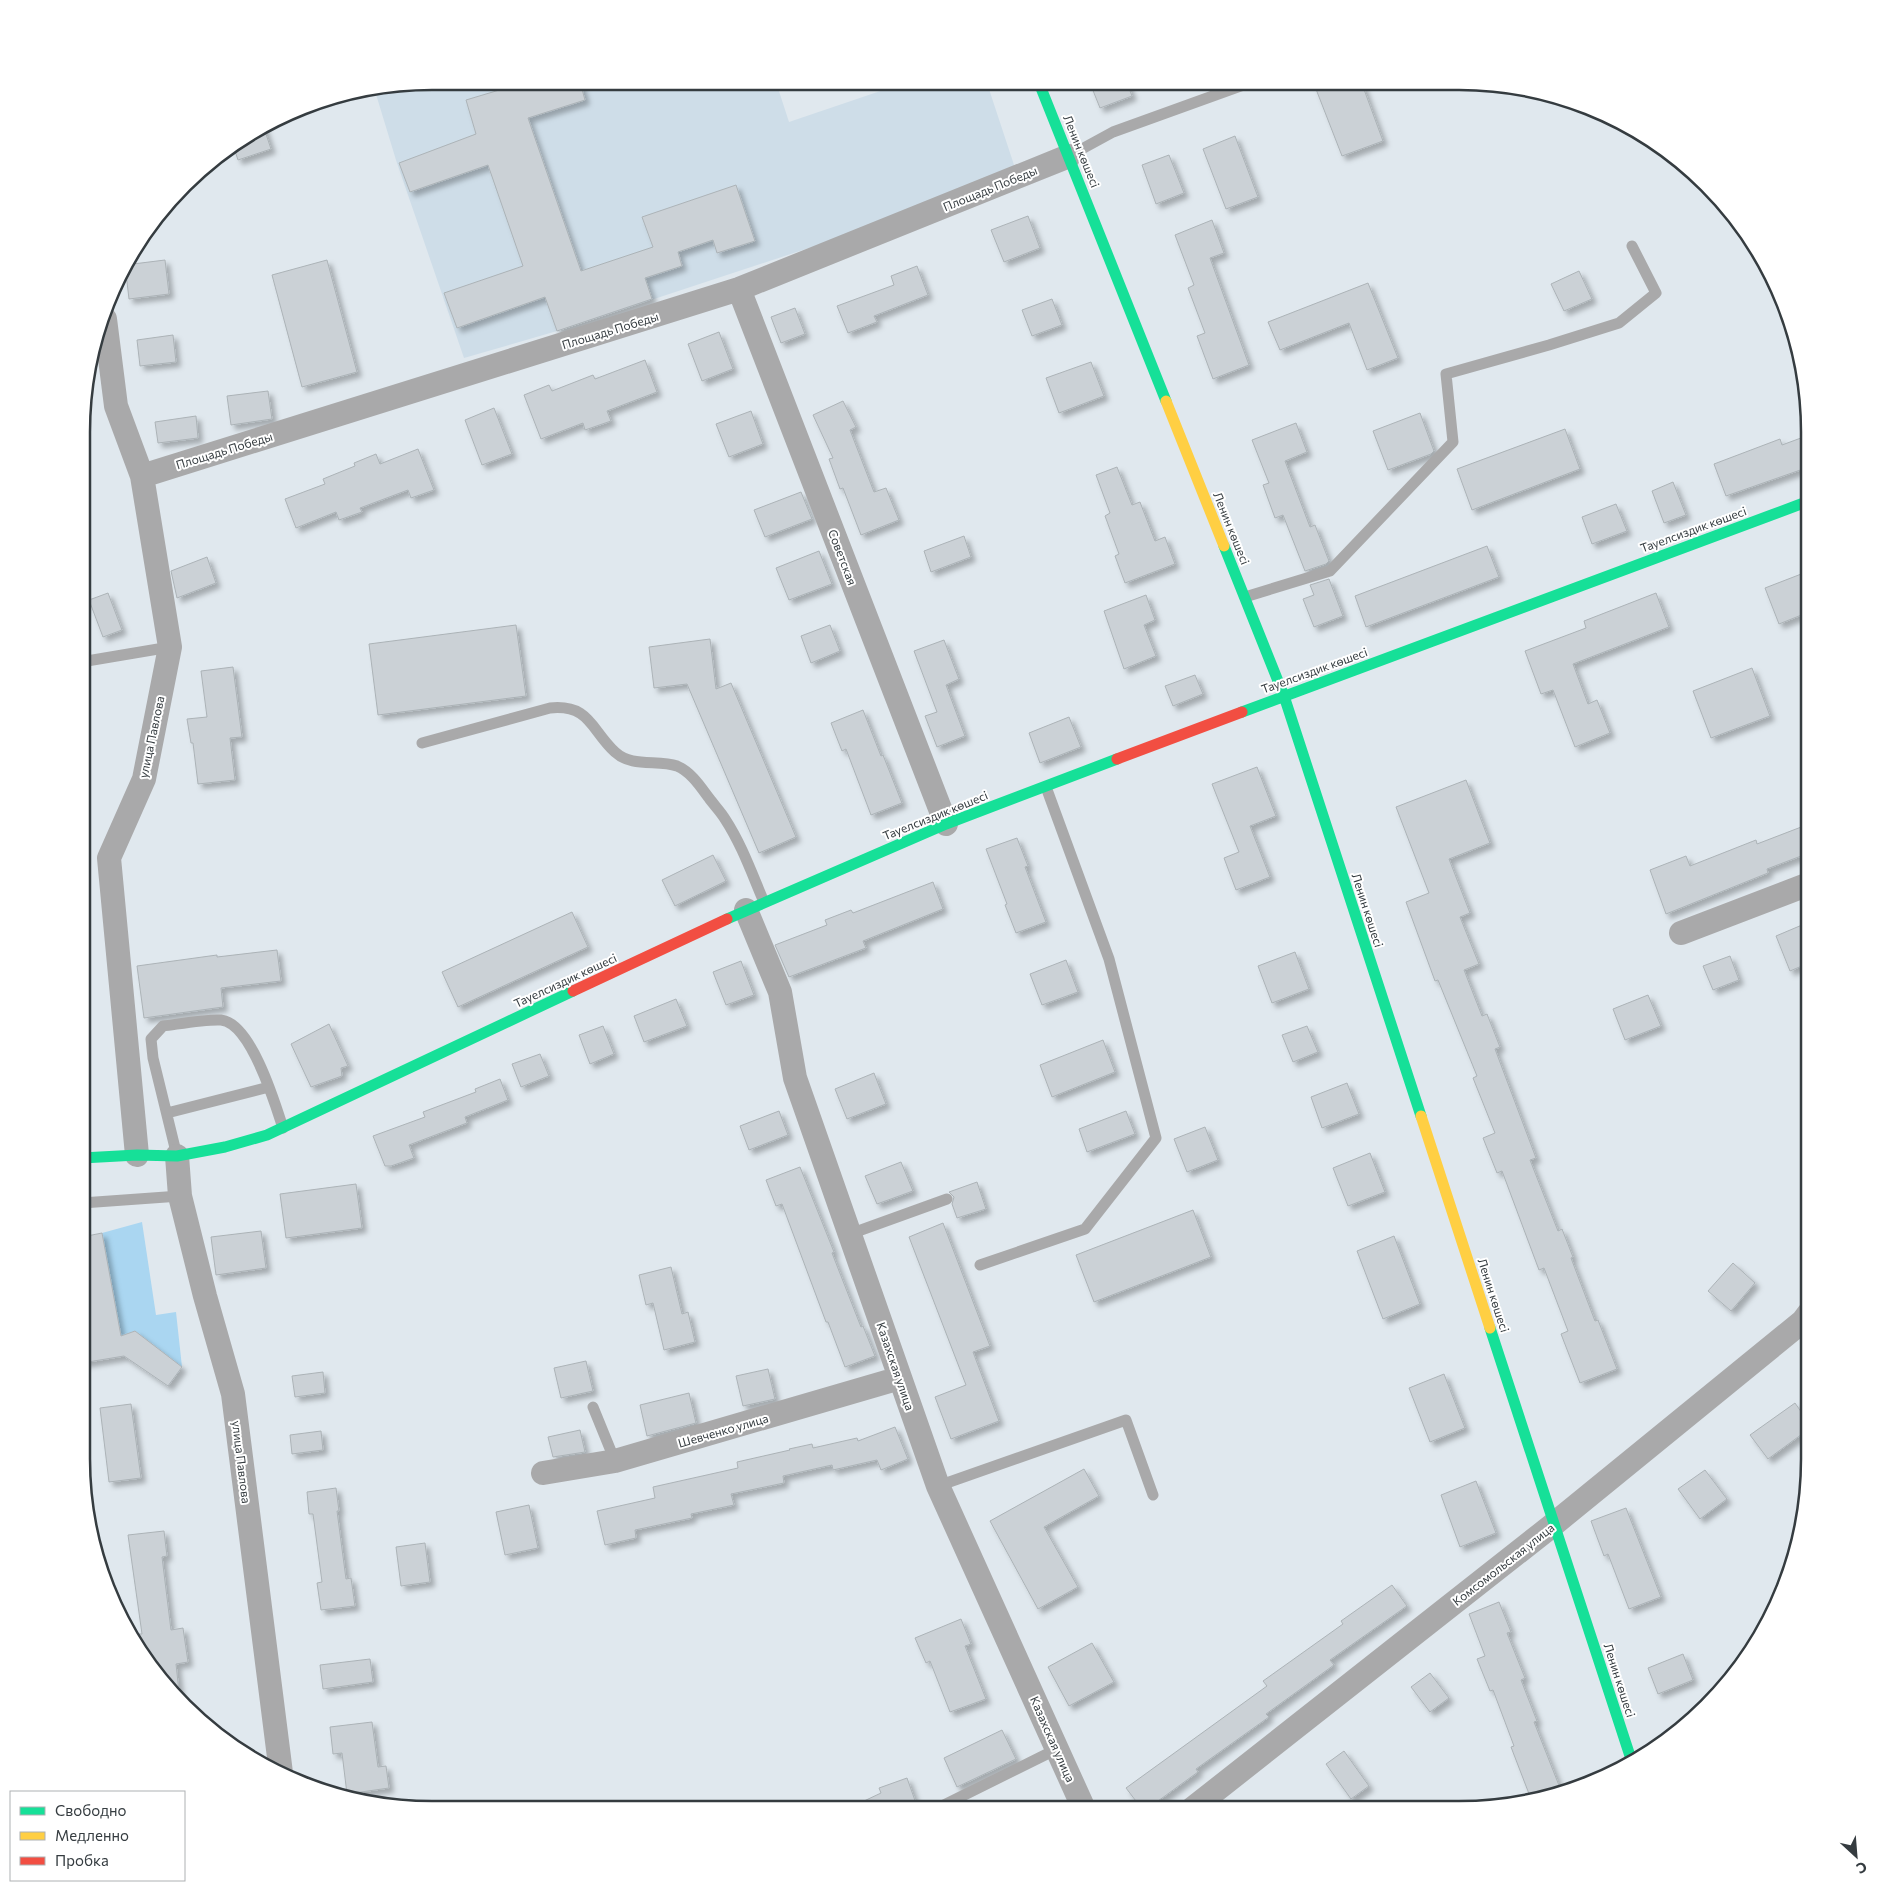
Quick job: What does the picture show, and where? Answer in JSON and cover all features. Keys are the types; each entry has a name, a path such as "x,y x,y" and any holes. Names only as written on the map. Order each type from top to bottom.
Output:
{"street":[{"name":"Ленин көшесі","path":"1042,90 1284,696 1630,1755"},
{"name":"Площадь Победы","path":"142,476 739,289 1069,156"},
{"name":"Советская","path":"739,289 946,824"},
{"name":"улица Павлова","path":"106,329 116,406 142,476 170,647 144,779 109,858 137,1155"},
{"name":"Тауелсиздик көшесі","path":"90,1158 137,1155 177,1156 225,1147 267,1135 755,906 946,824 1045,785 1801,504"},
{"path":"1681,933 1801,887"},
{"name":"Казахская улица","path":"755,906 780,992 796,1078 938,1486 1080,1801"},
{"name":"улица Павлова","path":"177,1156 180,1196 204,1296 233,1394 279,1765"},
{"name":"Комсомольская улица","path":"1202,1801 1554,1524 1801,1323"},
{"name":"Шевченко улица","path":"543,1473 615,1461 900,1378"}],"lane":[{"path":"1069,156 1113,132 1229,90"},
{"path":"1245,598 1330,571 1452,442 1446,374 1549,346 1619,323 1656,293 1632,246"},
{"path":"90,660 170,647"},
{"path":"422,743 550,708 563,706 586,716 615,753 623,758 677,766 685,770 698,782 725,818 738,842 755,906"},
{"path":"980,1265 1085,1228 1156,1138 1109,959 1045,785"},
{"path":"177,1156 153,1058 151,1039 163,1026 223,1020 238,1029 254,1054 270,1086 283,1128"},
{"path":"166,1113 270,1086"},
{"path":"90,1202 180,1196"},
{"path":"850,1234 948,1199"},
{"path":"594,1406 615,1461"},
{"path":"938,1486 1126,1420 1153,1495"},
{"path":"952,1801 1057,1749"}],"shaded area":[{"path":"432,90 779,90 789,122 883,90 989,90 1015,168 815,246 557,331 464,358 396,160 376,95"},
{"path":"142,1222 156,1315 176,1312 182,1367 135,1331 121,1336 102,1233"}],"building":[{"path":"499,90 582,90 585,100 528,118 581,271 653,247 642,217 736,185 755,241 717,253 713,240 678,252 682,266 645,278 652,299 557,331 545,297 457,328 444,293 523,266 488,165 410,192 399,163 476,134 466,100"},
{"path":"1093,90 1130,90 1132,96 1100,108"},
{"path":"1316,90 1364,90 1383,141 1342,156"},
{"path":"266,133 271,149 238,160 236,153"},
{"path":"1235,136 1258,197 1226,209 1203,149"},
{"path":"1169,155 1184,193 1156,204 1142,165"},
{"path":"1028,216 1040,248 1004,262 991,230"},
{"path":"1212,220 1224,253 1210,258 1249,365 1213,379 1197,336 1205,333 1188,288 1194,285 1175,235"},
{"path":"165,260 169,294 129,299 127,278 134,264"},
{"path":"327,260 357,372 302,387 272,275"},
{"path":"917,266 928,295 874,316 877,322 848,333 837,306 894,285 891,276"},
{"path":"1579,271 1592,299 1564,311 1551,284"},
{"path":"1368,283 1398,358 1367,370 1349,323 1280,350 1268,322"},
{"path":"1052,299 1062,325 1032,336 1022,310"},
{"path":"795,308 805,334 781,343 771,317"},
{"path":"719,332 733,369 702,381 688,344"},
{"path":"173,335 176,362 140,366 137,340"},
{"path":"645,360 657,392 607,411 611,421 585,430 583,423 541,439 524,395 549,385 552,391 593,375 595,379"},
{"path":"1091,362 1104,396 1059,413 1046,378"},
{"path":"268,391 272,419 231,425 227,396"},
{"path":"843,401 856,427 850,430 874,492 886,488 899,520 861,535 843,488 840,489 829,459 833,458 813,415"},
{"path":"494,408 512,454 482,465 465,420"},
{"path":"751,411 763,444 729,457 716,424"},
{"path":"1420,413 1434,451 1431,454 1388,470 1373,431"},
{"path":"196,416 198,438 158,443 155,422"},
{"path":"1296,423 1307,452 1285,461 1310,527 1315,525 1329,561 1326,564 1305,571 1283,515 1275,518 1263,485 1269,483 1252,440"},
{"path":"1565,429 1580,469 1472,510 1457,469"},
{"path":"1801,438 1801,470 1726,496 1714,464 1780,439 1782,445"},
{"path":"418,449 434,490 411,498 408,490 360,508 362,512 339,520 336,512 296,528 285,499 325,484 323,479 355,466 354,463 376,454 380,464"},
{"path":"1117,467 1132,505 1140,502 1155,541 1165,537 1175,564 1125,583 1115,556 1119,554 1105,516 1110,513 1096,475"},
{"path":"1673,482 1686,515 1664,523 1652,491"},
{"path":"801,492 812,519 765,537 754,510"},
{"path":"1616,504 1627,531 1592,544 1582,517"},
{"path":"964,536 971,557 931,572 924,551"},
{"path":"1487,546 1499,577 1366,627 1355,596"},
{"path":"819,551 832,584 789,600 776,568"},
{"path":"207,557 216,583 177,598 171,571"},
{"path":"1801,574 1801,615 1779,624 1765,588"},
{"path":"1329,579 1343,616 1314,627 1303,599 1314,595 1310,585"},
{"path":"108,593 122,630 103,637 90,600"},
{"path":"1656,593 1669,627 1573,664 1588,704 1597,700 1610,733 1575,747 1553,690 1541,694 1525,651 1586,628 1584,621"},
{"path":"1146,595 1155,620 1144,625 1156,656 1124,669 1104,611"},
{"path":"516,625 526,696 378,715 369,644"},
{"path":"830,625 840,651 811,663 801,636"},
{"path":"710,639 716,689 731,683 796,837 759,853 687,684 654,688 649,647"},
{"path":"944,640 959,679 946,685 965,736 937,747 925,716 937,712 914,651"},
{"path":"233,667 242,737 230,738 235,780 198,784 193,743 191,743 187,719 207,717 201,671"},
{"path":"1752,668 1770,716 1711,738 1693,691"},
{"path":"1195,675 1203,694 1173,706 1165,686"},
{"path":"863,710 902,803 871,815 846,749 842,751 831,723"},
{"path":"1069,717 1081,747 1040,763 1029,733"},
{"path":"1257,767 1276,816 1250,826 1270,877 1236,890 1224,858 1239,852 1212,784"},
{"path":"1466,780 1490,843 1449,859 1470,913 1460,917 1479,964 1464,970 1482,1016 1487,1014 1500,1047 1495,1049 1536,1158 1530,1160 1558,1231 1562,1229 1595,1321 1598,1320 1617,1369 1580,1383 1561,1334 1568,1331 1544,1268 1539,1270 1502,1171 1497,1173 1483,1138 1495,1133 1473,1078 1477,1076 1438,980 1435,981 1406,902 1429,893 1396,807"},
{"path":"1801,827 1801,856 1767,869 1768,873 1666,914 1650,870 1686,856 1690,866 1756,840 1757,844"},
{"path":"1017,838 1028,866 1025,867 1046,922 1016,933 986,849"},
{"path":"713,855 726,881 675,906 662,880"},
{"path":"933,882 943,909 863,941 866,948 789,977 775,945 827,925 825,920 851,910 853,913"},
{"path":"572,912 588,947 458,1007 442,972"},
{"path":"1801,925 1801,966 1790,971 1776,936"},
{"path":"277,950 281,981 221,988 223,1007 144,1018 137,966 217,955 217,957"},
{"path":"1295,952 1309,989 1272,1003 1258,966"},
{"path":"1730,956 1739,980 1713,990 1703,966"},
{"path":"1066,960 1078,992 1042,1005 1030,974"},
{"path":"741,961 754,995 726,1005 713,972"},
{"path":"1648,995 1661,1026 1625,1040 1613,1009"},
{"path":"676,999 687,1026 644,1042 634,1016"},
{"path":"329,1024 348,1066 341,1068 342,1076 311,1087 291,1044"},
{"path":"603,1026 614,1054 590,1064 579,1035"},
{"path":"1307,1026 1318,1052 1293,1062 1282,1035"},
{"path":"1103,1040 1115,1072 1052,1097 1040,1065"},
{"path":"540,1054 549,1076 521,1087 512,1064"},
{"path":"874,1073 886,1104 847,1119 835,1089"},
{"path":"500,1079 508,1100 465,1117 467,1123 409,1145 414,1158 391,1166 385,1166 373,1136 425,1117 423,1112 476,1092 475,1089"},
{"path":"1347,1083 1359,1114 1322,1128 1311,1097"},
{"path":"779,1111 788,1135 749,1150 740,1126"},
{"path":"1126,1111 1135,1134 1087,1152 1079,1129"},
{"path":"1205,1127 1218,1160 1187,1172 1174,1139"},
{"path":"1370,1153 1385,1192 1348,1206 1333,1168"},
{"path":"901,1162 913,1191 877,1204 865,1176"},
{"path":"800,1167 861,1327 863,1326 875,1356 845,1367 782,1204 776,1206 766,1180"},
{"path":"977,1182 986,1209 957,1218 952,1204 954,1197 949,1192"},
{"path":"356,1184 362,1228 286,1238 280,1194"},
{"path":"1193,1210 1211,1257 1094,1302 1076,1255"},
{"path":"943,1223 990,1346 973,1352 999,1421 951,1439 935,1397 966,1385 909,1237"},
{"path":"261,1231 266,1268 216,1275 211,1237"},
{"path":"102,1233 121,1336 135,1331 182,1367 168,1386 124,1356 90,1362 90,1235"},
{"path":"1394,1236 1420,1304 1383,1319 1357,1251"},
{"path":"1733,1263 1755,1283 1731,1311 1708,1291"},
{"path":"671,1267 682,1314 688,1312 695,1342 664,1350 653,1303 646,1305 639,1275"},
{"path":"586,1361 593,1391 561,1398 554,1368"},
{"path":"768,1369 775,1399 743,1406 736,1376"},
{"path":"323,1372 325,1393 295,1397 292,1376"},
{"path":"1444,1374 1465,1428 1430,1442 1409,1388"},
{"path":"689,1393 696,1423 647,1436 640,1405"},
{"path":"1795,1403 1801,1412 1801,1435 1768,1459 1750,1435"},
{"path":"131,1404 141,1478 109,1482 100,1408"},
{"path":"895,1427 908,1459 881,1470 877,1460 833,1470 832,1465 783,1476 784,1483 731,1494 734,1505 691,1514 692,1518 635,1530 636,1538 605,1545 597,1511 655,1498 653,1487 738,1468 737,1462 789,1449 812,1444 813,1448 857,1438 858,1441"},
{"path":"580,1430 585,1452 553,1457 548,1437"},
{"path":"321,1431 323,1450 292,1454 290,1435"},
{"path":"1084,1469 1099,1496 1044,1527 1078,1587 1038,1609 990,1521"},
{"path":"1705,1470 1727,1499 1700,1519 1678,1489"},
{"path":"1476,1481 1496,1533 1460,1547 1441,1495"},
{"path":"336,1488 339,1511 337,1511 346,1579 351,1578 355,1606 321,1610 317,1583 322,1582 313,1514 309,1514 307,1492"},
{"path":"529,1505 538,1548 505,1555 496,1512"},
{"path":"1626,1508 1661,1597 1629,1609 1608,1554 1604,1556 1591,1521"},
{"path":"164,1531 167,1556 162,1557 171,1630 183,1628 188,1662 176,1664 179,1688 161,1667 139,1634 142,1634 128,1535"},
{"path":"425,1543 430,1582 401,1586 396,1547"},
{"path":"1392,1585 1407,1606 1330,1660 1334,1665 1266,1714 1269,1717 1196,1769 1198,1772 1158,1801 1136,1801 1126,1788 1267,1686 1263,1681 1343,1624 1341,1621"},
{"path":"1499,1602 1511,1632 1507,1633 1525,1678 1521,1680 1537,1721 1534,1722 1559,1786 1529,1793 1511,1747 1514,1746 1493,1690 1490,1691 1477,1659 1485,1656 1469,1614"},
{"path":"961,1619 971,1644 965,1646 986,1699 950,1712 930,1661 926,1663 915,1638"},
{"path":"1092,1643 1114,1682 1069,1706 1048,1667"},
{"path":"1683,1654 1693,1680 1658,1694 1648,1668"},
{"path":"370,1659 373,1682 323,1689 320,1665"},
{"path":"1430,1673 1449,1698 1430,1712 1411,1687"},
{"path":"372,1722 378,1767 386,1766 389,1788 358,1792 346,1790 342,1753 333,1754 330,1727"},
{"path":"1002,1730 1016,1759 957,1787 944,1758"},
{"path":"1344,1751 1369,1786 1351,1799 1326,1764"},
{"path":"907,1778 915,1801 864,1801 881,1793 879,1788"}],"traffic: fast":[{"path":"1042,90 1166,401"},
{"path":"1242,712 1801,504"},
{"path":"1224,546 1284,696 1421,1116"},
{"path":"727,919 946,824 1117,759"},
{"path":"90,1158 137,1155 177,1156 225,1147 267,1135 573,991"},
{"path":"1490,1328 1630,1755"}],"traffic: slow":[{"path":"1166,401 1224,546"},
{"path":"1421,1116 1490,1328"}],"traffic: jam":[{"path":"1117,759 1242,712"},
{"path":"573,991 727,919"}]}
